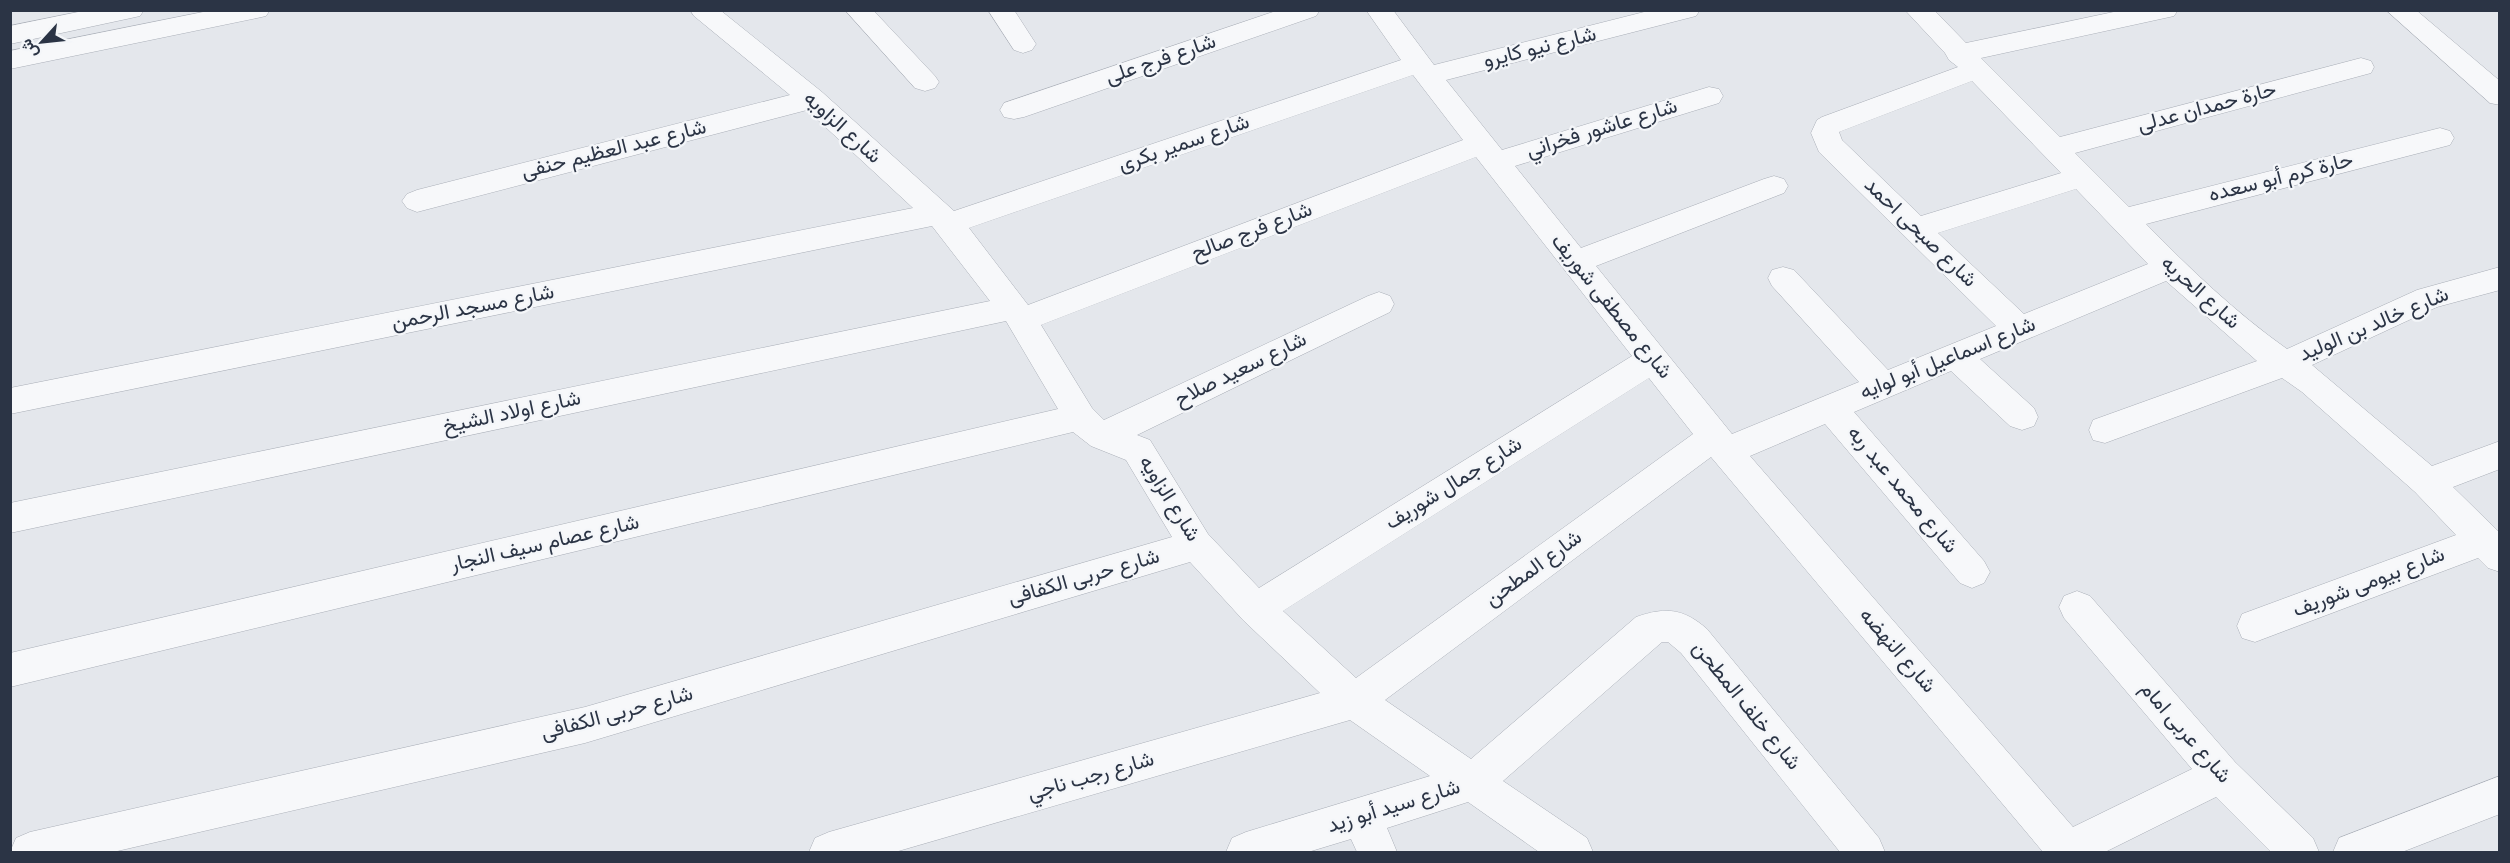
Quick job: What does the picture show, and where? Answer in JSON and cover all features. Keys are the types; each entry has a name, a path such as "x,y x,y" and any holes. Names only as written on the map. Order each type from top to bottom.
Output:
{"street":[{"path":"10,60 257,10"},
{"name":"شارع الزاويه","path":"703,10 812,99 943,219 1018,314 1092,427 1138,450 1196,545 1256,609 1354,701 1573,852"},
{"path":"858,10 925,82"},
{"path":"1001,10 1023,44"},
{"name":"شارع فرج على","path":"1014,110 1307,10"},
{"name":"شارع مصطفى شوريف","path":"1379,10 1423,70 1720,444"},
{"name":"شارع نيو كايرو","path":"1423,70 1687,10"},
{"name":"شارع الحريه","path":"1918,10 1966,62 2170,267 2255,343 2313,383 2427,482 2492,548"},
{"path":"1966,62 2165,10"},
{"path":"2399,10 2499,96"},
{"path":"118,39 129,11"},
{"path":"10,35 129,11"},
{"name":"شارع صبحى احمد","path":"1966,62 1832,124 1825,133 1829,145 2020,330"},
{"name":"حارة حمدان عدلى","path":"2053,149 2361,67"},
{"name":"شارع سمير بكرى","path":"943,219 1423,70"},
{"name":"شارع عاشور فخراني","path":"1489,153 1709,96"},
{"name":"شارع عبد العظيم حنفى","path":"417,201 812,99"},
{"name":"حارة كرم أبو سعده","path":"2122,219 2440,138"},
{"name":"شارع فرج صالح","path":"1018,314 1489,153"},
{"path":"1915,229 2081,177"},
{"path":"1575,262 1774,186"},
{"name":"شارع مسجد الرحمن","path":"10,401 943,219"},
{"name":"شارع اسماعيل أبو لوايه","path":"1720,444 1832,408 2170,267"},
{"path":"1783,278 1882,386"},
{"name":"شارع خالد بن الوليد","path":"2105,430 2284,364 2428,298 2499,278"},
{"name":"شارع سعيد صلاح","path":"1092,427 1379,304"},
{"name":"شارع اولاد الشيخ","path":"10,518 1018,314"},
{"path":"1956,356 2022,417"},
{"name":"شارع جمال شوريف","path":"1256,609 1653,359"},
{"name":"شارع محمد عبد ربه","path":"1832,408 1972,572"},
{"name":"شارع عصام سيف النجار","path":"10,670 1092,427"},
{"name":"شارع المطحن","path":"1354,701 1720,444"},
{"name":"شارع النهضه","path":"1720,444 2066,852"},
{"path":"2427,482 2499,455"},
{"name":"شارع حربى الكفافى","path":"30,852 585,725 1196,545"},
{"name":"شارع بيومى شوريف","path":"2255,626 2492,548"},
{"name":"شارع عربى امام","path":"2077,607 2221,775 2299,852"},
{"name":"شارع خلف المطحن","path":"1473,782 1649,628 1667,625 1686,634 1694,641 1865,852"},
{"name":"شارع رجب ناجي","path":"829,852 1354,701"},
{"path":"2066,852 2221,775"},
{"name":"شارع سيد أبو زيد","path":"1246,852 1473,782"},
{"path":"2353,852 2499,795"},
{"path":"1362,817 1377,852"}]}
